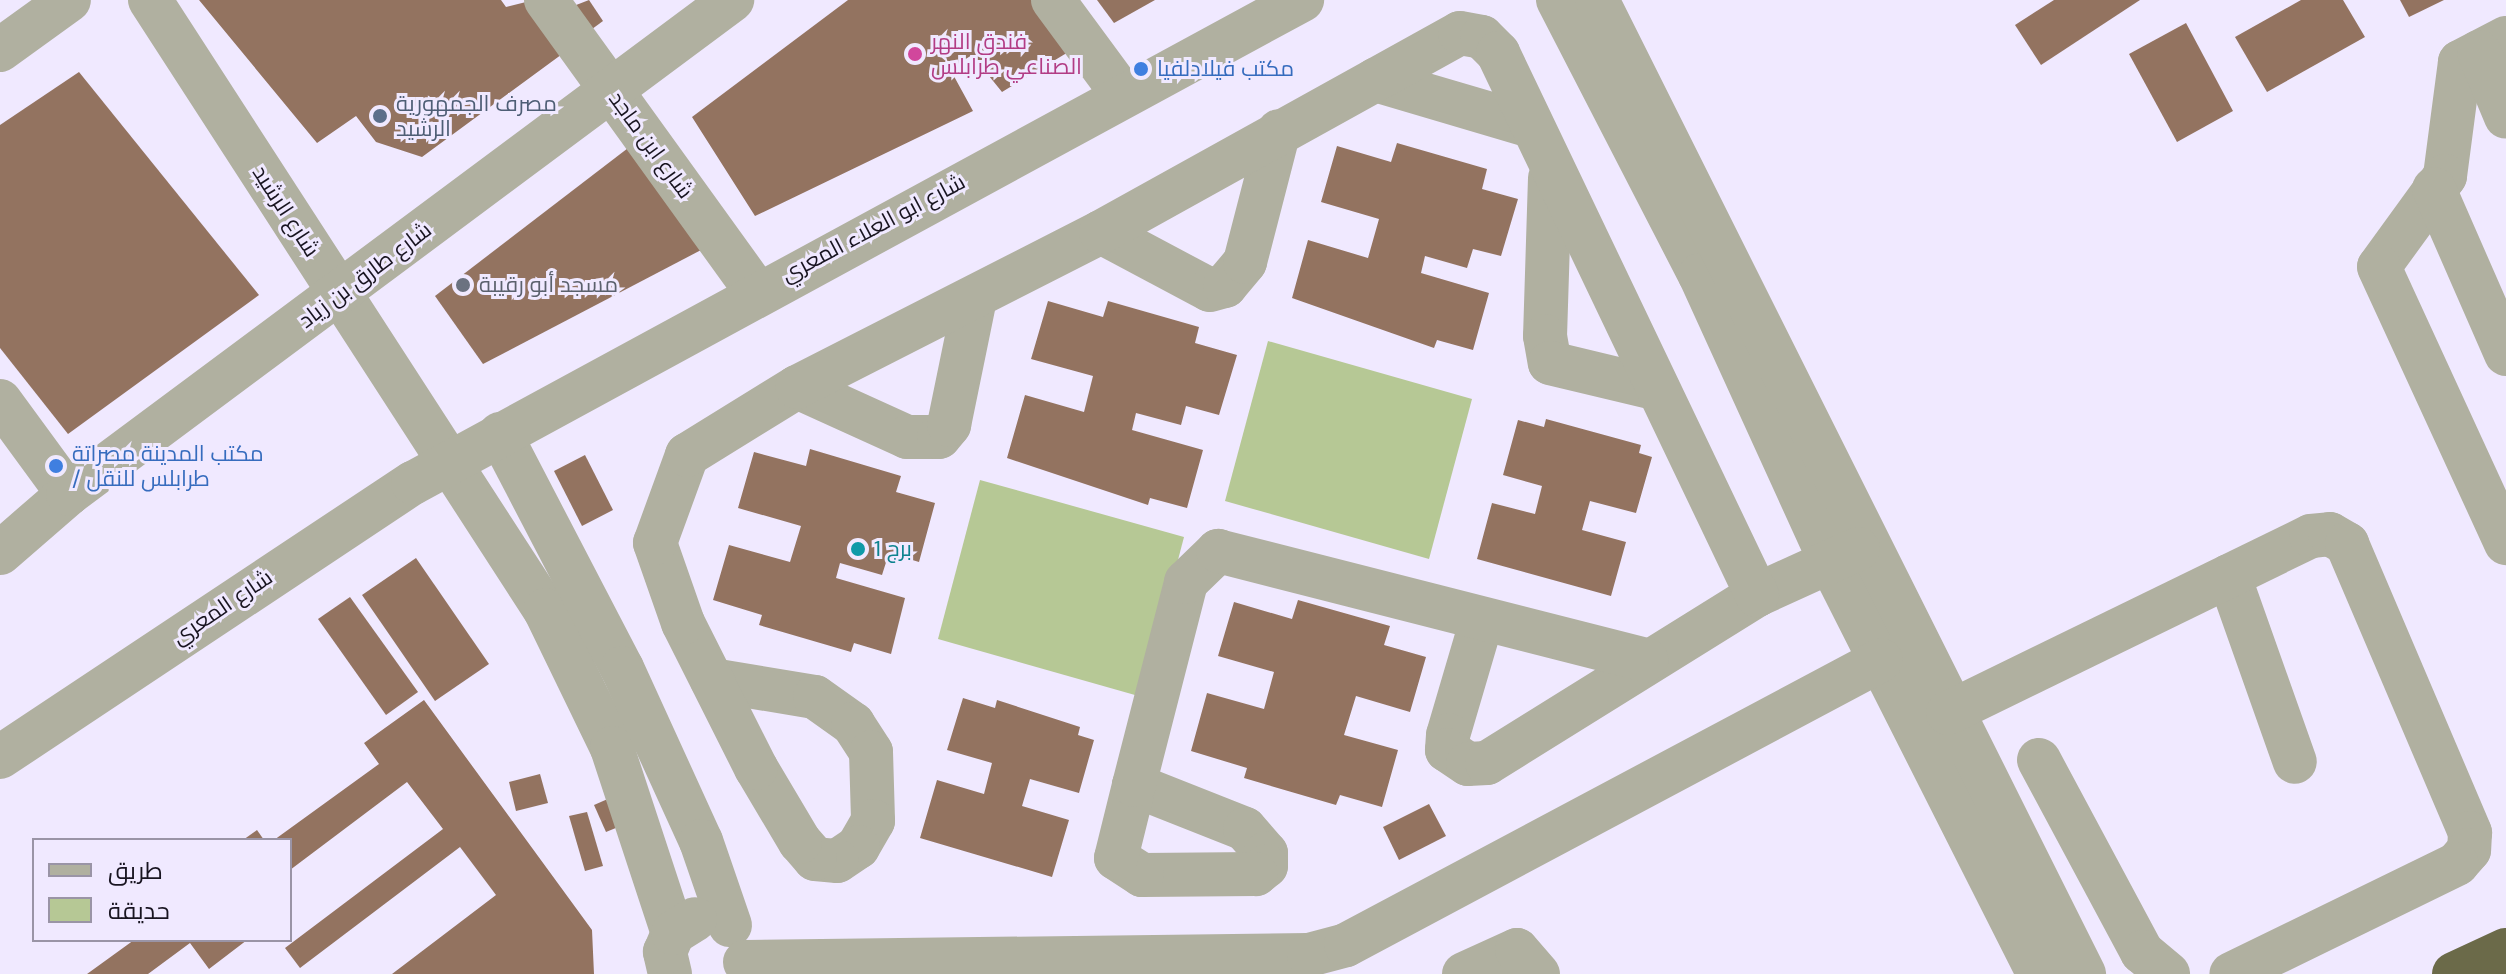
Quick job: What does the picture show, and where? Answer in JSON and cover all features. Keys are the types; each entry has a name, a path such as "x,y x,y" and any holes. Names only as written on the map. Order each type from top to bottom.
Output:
{"highway":[{"path":"2454,974 2506,950"}],"street":[{"path":"0,50 69,0"},
{"name":"شارع الرشيد","path":"150,0 545,610 612,748 671,953"},
{"name":"شارع ابن ماجد","path":"546,0 756,291"},
{"name":"شارع طارق بن زياد","path":"0,553 68,494 340,295 732,0"},
{"path":"1053,0 1123,95"},
{"name":"شارع ابو العلاء المعري","path":"447,463 756,291 1302,0"},
{"path":"1558,0 1700,275 1831,563 2039,974"},
{"path":"1597,0 1870,542 1948,713 2084,974"},
{"path":"712,680 655,543 661,518 687,455 797,387 1101,232 1460,33 1482,37 1498,53 1550,170 1757,595"},
{"path":"2506,117 2493,45 2453,75 2453,148 2434,189 2379,267 2506,543"},
{"path":"1375,80 1531,126"},
{"path":"1101,232 1210,290 1225,286 1245,262 1279,131"},
{"path":"1550,170 1545,336 1550,363 1658,389"},
{"path":"2434,189 2506,354"},
{"path":"797,387 907,437 939,437 949,425 975,298"},
{"path":"0,401 68,494"},
{"path":"500,434 622,668 701,841 738,953"},
{"name":"شارع المعري","path":"0,757 447,463"},
{"path":"1948,713 2311,536 2330,534 2347,544 2470,833 2457,864 2231,974"},
{"path":"1481,623 1448,735 1447,750 1468,764 1487,763 1646,660 1757,595 1831,563 1870,542"},
{"path":"1134,785 1186,582 1218,551 1481,623 1646,660"},
{"path":"2229,576 2295,762"},
{"path":"671,953 690,920 738,953 1309,955 1346,945 1881,660"},
{"path":"2039,760 2142,952 2168,974"},
{"path":"1464,974 1517,950 1538,974"}],"green space":[{"path":"1268,341 1472,399 1429,559 1225,501"},
{"path":"980,480 1184,537 1142,697 938,639"}],"building":[{"path":"199,0 501,0 506,7 534,0 569,49 422,157 376,142 356,116 317,143"},
{"path":"589,0 603,21 588,32 571,7"},
{"path":"848,0 1031,0 1070,51 1002,92 972,55 950,69 973,111 755,216 692,117"},
{"path":"1097,0 1155,0 1114,23"},
{"path":"2054,0 2140,0 2041,65 2015,25"},
{"path":"2301,0 2343,0 2365,37 2267,92 2235,37"},
{"path":"2400,0 2444,0 2409,17"},
{"path":"2186,23 2233,111 2177,142 2129,54"},
{"path":"79,72 259,295 68,434 0,348 0,125"},
{"path":"1397,143 1487,169 1482,189 1518,199 1501,256 1473,249 1467,268 1425,256 1421,273 1489,293 1473,350 1437,340 1434,348 1292,298 1308,240 1368,258 1379,219 1321,202 1337,146 1391,162"},
{"path":"632,145 703,249 483,364 435,296"},
{"path":"1048,301 1103,317 1108,301 1199,327 1195,343 1237,355 1219,415 1186,406 1181,425 1136,413 1132,430 1203,450 1187,508 1150,498 1148,505 1007,458 1025,395 1084,412 1093,376 1031,359"},
{"path":"1546,419 1641,445 1639,453 1652,457 1636,513 1590,501 1582,530 1626,542 1611,596 1477,559 1492,503 1535,514 1542,486 1503,475 1518,420 1544,427"},
{"name":"برج 1","path":"810,449 901,476 896,492 935,503 919,562 889,553 882,575 840,563 836,578 905,598 891,654 854,643 851,652 759,625 762,615 713,600 729,545 790,562 801,526 738,508 754,452 806,466"},
{"path":"585,455 613,510 582,526 554,471"},
{"path":"416,558 489,664 435,701 362,595"},
{"path":"350,597 418,692 386,715 318,619"},
{"path":"1298,600 1390,626 1384,645 1426,657 1410,712 1356,696 1344,735 1398,750 1382,807 1340,795 1336,805 1244,778 1247,768 1191,751 1207,693 1264,709 1274,672 1218,656 1234,602 1292,619"},
{"path":"963,698 995,708 997,700 1080,727 1078,735 1094,740 1079,793 1030,779 1022,806 1069,820 1052,877 920,838 937,780 984,794 992,763 947,750"},
{"path":"424,700 592,930 594,974 392,974 496,895 460,847 300,968 285,948 443,829 407,782 292,868 292,838 277,838 379,764 364,743"},
{"path":"540,774 548,803 516,811 509,782"},
{"path":"610,798 623,825 606,832 594,805"},
{"path":"1429,804 1446,836 1399,860 1383,827"},
{"path":"587,812 603,866 585,871 569,816"},
{"path":"257,830 263,838 246,838"},
{"path":"131,942 244,942 209,969 190,943 148,974 87,974"}],"place":[{"name":"فندق النهر الصناعي طرابلس","path":"915,54"},
{"name":"مكتب فيلادلفيا","path":"1141,69"},
{"name":"مصرف الجمهورية الرشيد","path":"380,116"},
{"name":"مسجد أبو رقيبة","path":"463,285"},
{"name":"مكتب المدينة مصراتة / طرابلس للنقل","path":"56,466"},
{"name":"برج 1","path":"858,549"}]}
